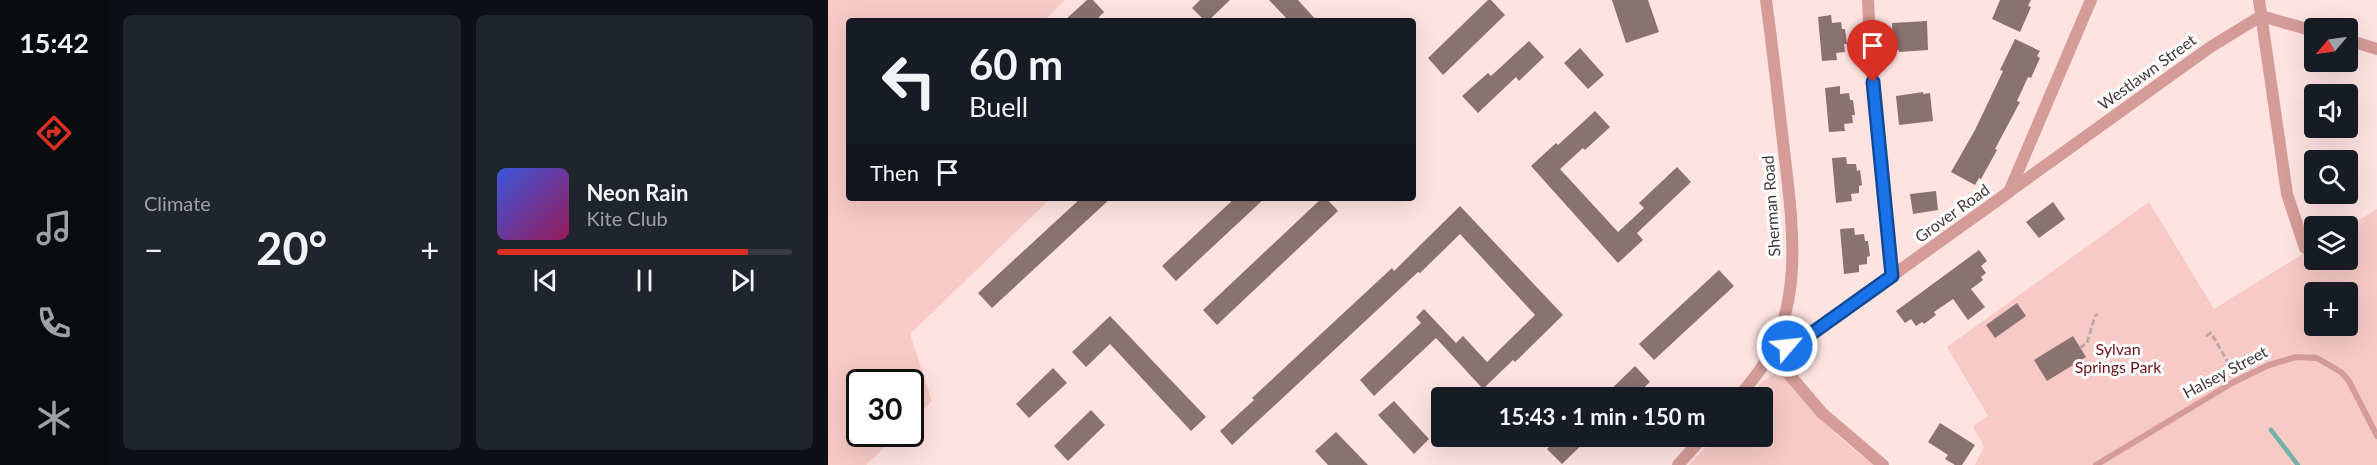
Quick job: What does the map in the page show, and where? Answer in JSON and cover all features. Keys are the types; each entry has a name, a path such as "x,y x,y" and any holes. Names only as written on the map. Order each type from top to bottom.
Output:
{"street":[{"name":"Sherman Road","path":"1747,387 1764,365 1777,337 1789,294 1793,244 1767,0"},
{"path":"1868,0 1871,61 1892,276"},
{"name":"Grover Road","path":"1770,352 1801,341 2009,192 2073,36 2091,0"},
{"path":"2259,0 2287,194 2304,245"},
{"path":"2260,16 2304,28"},
{"name":"Westlawn Street","path":"2009,192 2209,48 2260,16"},
{"path":"2358,43 2377,49"},
{"path":"1770,352 1822,413 1882,465"},
{"path":"1678,465 1694,447"}],"lane":[{"name":"Halsey Street","path":"2096,465 2238,381 2269,365 2291,358 2317,358 2341,372 2349,381 2377,436"}],"path":[{"path":"2080,348 2088,343 2095,316 2098,314"},
{"path":"2206,336 2211,333 2238,381"}],"green space":[{"path":"828,0 1065,0 1047,18 846,18 846,201 1048,201 910,334 921,369 846,369 846,447 885,447 866,465 828,465"},
{"name":"Sylvan Springs Park","path":"2149,202 2214,309 2304,253 2304,270 2358,270 2358,221 2377,209 2377,465 1975,465 1984,447 1973,426 1988,416 1947,347"},
{"path":"1777,372 1781,374 1829,427 1875,465 1689,465 1706,447 1773,447 1773,387 1758,387"},
{"path":"924,377 932,401 924,409"}],"building":[{"path":"1087,0 1093,0 1104,12 1098,18 1067,18"},
{"path":"1200,0 1230,0 1211,18 1202,18 1192,8"},
{"path":"1269,0 1298,0 1314,18 1286,18"},
{"path":"1488,0 1491,0 1505,15 1443,75 1428,58"},
{"path":"1612,0 1648,0 1659,32 1626,43"},
{"path":"2000,0 2031,0 2028,6 2031,7 2020,32 1992,19"},
{"path":"1831,15 1832,23 1841,22 1842,29 1845,29 1847,44 1844,44 1845,52 1836,53 1837,60 1822,61 1818,17"},
{"path":"1927,21 1928,50 1899,52 1899,50 1893,50 1892,23"},
{"path":"2015,39 2040,51 2037,56 2040,58 2031,78 2028,77 2017,101 2020,102 1995,149 1997,150 1981,179 1979,178 1975,185 1951,172 1975,130 2003,71 2000,70"},
{"path":"1529,41 1544,57 1519,81 1516,77 1478,113 1462,96 1488,73 1491,76"},
{"path":"1580,48 1604,75 1588,89 1564,63"},
{"path":"1840,86 1840,94 1849,93 1850,100 1853,100 1855,115 1852,115 1853,123 1844,124 1845,131 1829,132 1825,88"},
{"path":"1923,92 1923,94 1930,93 1933,121 1899,125 1896,96"},
{"path":"1595,111 1610,127 1560,169 1618,232 1644,208 1639,203 1677,167 1691,182 1637,233 1643,240 1618,263 1531,166"},
{"path":"1846,157 1847,164 1856,164 1857,171 1860,170 1862,185 1859,186 1859,193 1851,194 1852,201 1836,203 1832,158"},
{"path":"1936,191 1938,210 1913,214 1910,194"},
{"path":"1078,201 1108,201 992,308 978,293"},
{"path":"1232,201 1262,201 1176,281 1162,266"},
{"path":"1319,201 1329,201 1338,211 1217,325 1203,310"},
{"path":"2053,202 2065,219 2039,238 2026,222"},
{"path":"1460,206 1563,315 1515,362 1513,360 1485,387 1481,387 1436,338 1374,396 1360,380 1421,323 1416,317 1424,309 1456,343 1463,336 1487,362 1535,315 1460,234 1232,445 1220,431 1254,400 1252,398 1392,268 1394,271"},
{"path":"1854,228 1855,235 1864,234 1865,241 1868,241 1870,256 1867,257 1867,264 1859,265 1859,272 1844,274 1840,229"},
{"path":"1979,250 1987,261 1981,266 1986,273 1981,277 1983,280 1971,289 1985,307 1968,320 1953,299 1934,312 1936,315 1924,324 1922,322 1916,326 1911,319 1905,323 1896,311"},
{"path":"1719,270 1734,286 1654,360 1639,344"},
{"path":"2017,303 2026,316 1995,338 1986,325"},
{"path":"1110,316 1206,417 1191,431 1110,344 1086,367 1072,352"},
{"path":"2073,336 2086,357 2047,381 2034,360"},
{"path":"1635,366 1650,382 1645,387 1613,387"},
{"path":"1053,368 1067,383 1029,418 1016,404"},
{"path":"1394,401 1429,439 1414,454 1378,415"},
{"path":"1091,410 1105,425 1068,461 1054,446"},
{"path":"1940,423 1975,445 1962,465 1955,465 1945,459 1948,455 1928,442"},
{"path":"1336,432 1368,465 1328,465 1315,451"},
{"path":"1549,447 1580,447 1562,464 1547,449"}],"waterway":[{"path":"2271,430 2298,465"}],"route":[{"path":"1787,346 1801,341 1892,276 1873,82"}]}
